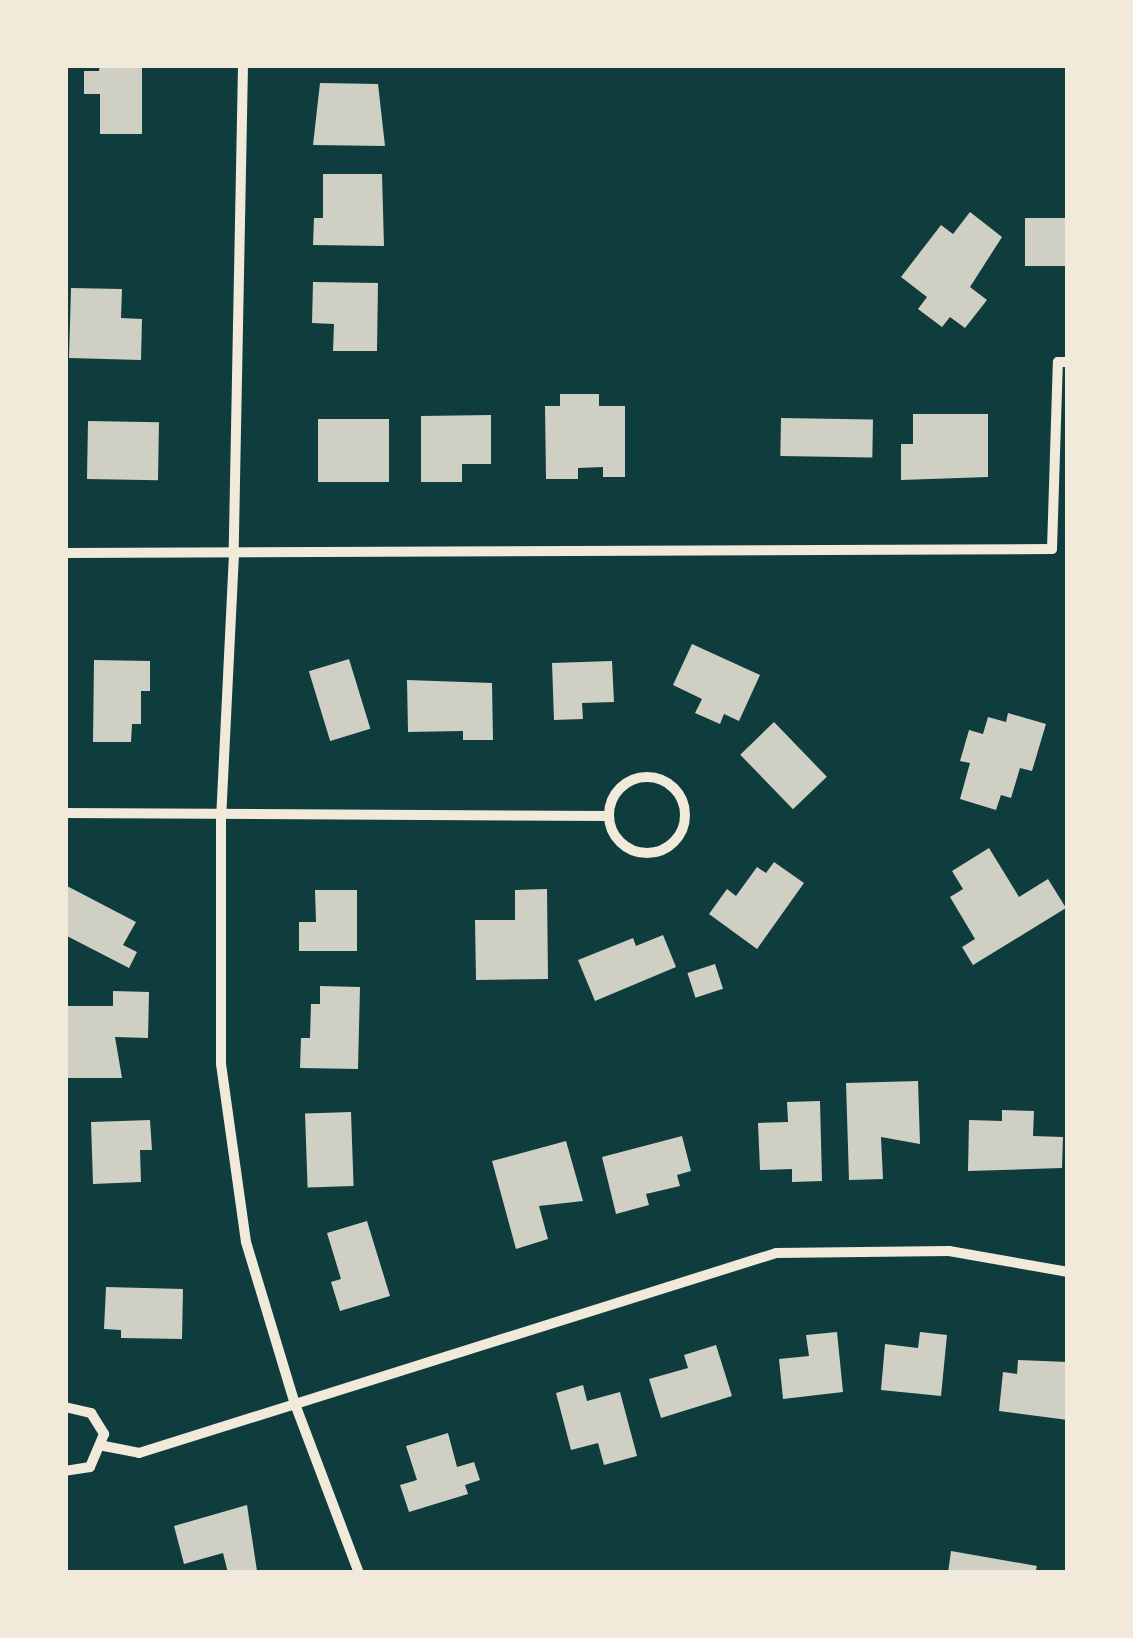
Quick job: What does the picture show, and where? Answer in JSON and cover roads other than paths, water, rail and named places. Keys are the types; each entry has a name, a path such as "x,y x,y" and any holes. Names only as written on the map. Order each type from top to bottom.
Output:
{"street":[{"path":"243,65 234,554 221,817 221,1064 246,1242 295,1404 358,1573"},
{"path":"65,553 1052,549 1063,362"},
{"path":"646,776 673,786 686,813 676,840 649,853 622,843 609,816 619,788 646,776"},
{"path":"65,813 221,817 609,816"},
{"path":"104,1446 139,1452 776,1253 949,1251 1068,1272"},
{"path":"65,1408 91,1412 100,1422 104,1446 90,1467 65,1471"}]}
